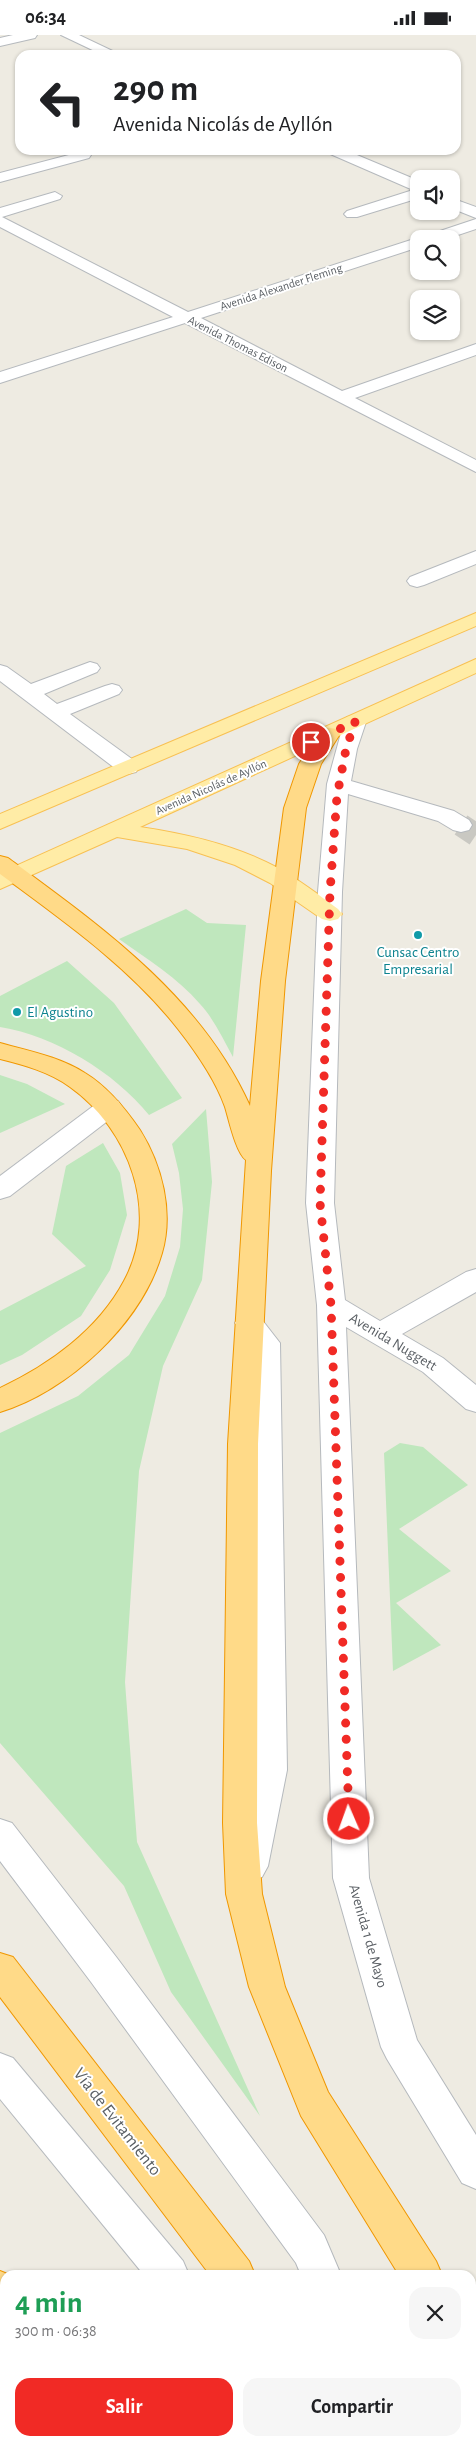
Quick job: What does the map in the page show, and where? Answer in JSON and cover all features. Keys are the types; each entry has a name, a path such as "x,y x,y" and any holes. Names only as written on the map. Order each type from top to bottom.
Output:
{"highway":[{"path":"250,1323 258,1171 273,981 284,881 295,808 310,764 329,734"},
{"path":"5,873 125,959 156,987 185,1019 210,1053 232,1090 248,1130 258,1171"},
{"path":"0,1051 40,1062 60,1070 78,1081 109,1107 133,1141 143,1162 150,1184 154,1228 150,1251 139,1278 123,1305 102,1331 58,1370 31,1387 0,1401"},
{"path":"244,1894 267,1987 314,2103 419,2270"},
{"name":"Vía de Evitamiento","path":"0,1969 231,2270"}],"main road":[{"path":"0,822 476,619"},
{"name":"Avenida Nicolás de Ayllón","path":"5,873 116,830 476,665"},
{"path":"116,830 161,836 205,846 260,867 284,881 330,914"}],"street":[{"path":"0,42 30,35"},
{"path":"68,35 102,50"},
{"path":"0,178 84,155"},
{"path":"345,155 410,183"},
{"path":"0,213 55,196"},
{"path":"352,215 410,196"},
{"path":"460,206 476,213"},
{"name":"Avenida Thomas Edison","path":"0,221 476,467"},
{"path":"458,230 476,224"},
{"name":"Avenida Alexander Fleming","path":"0,378 410,246"},
{"path":"341,397 476,349"},
{"path":"417,581 476,557"},
{"path":"30,692 90,668"},
{"path":"0,671 128,767"},
{"path":"56,712 112,690"},
{"name":"Avenida 1 de Mayo","path":"355,722 346,749 338,784 330,914 320,1203 331,1305 351,1878 400,2047 476,2170"},
{"path":"338,784 446,816 460,825"},
{"path":"0,1191 109,1107"},
{"path":"380,1333 476,1279"},
{"name":"Avenida Nuggett","path":"331,1305 433,1365 476,1401"},
{"path":"244,1894 270,1770 266,1343 250,1323"},
{"path":"0,1834 104,1970 304,2241 318,2270"},
{"path":"0,2070 165,2270"}],"green space":[{"path":"186,909 207,923 246,925 233,1057 210,1016 191,995 162,969 119,939"},
{"path":"67,961 114,1003 182,1098 149,1115 119,1084 82,1058 42,1039 0,1027 0,996"},
{"path":"0,1075 27,1084 65,1104 0,1133"},
{"path":"206,1109 212,1182 202,1280 163,1366 139,1471 125,1682 137,1842 260,2116 171,1992 124,1886 0,1743 0,1433 78,1396 129,1355 165,1296 180,1247 183,1209 179,1173 172,1144"},
{"path":"103,1143 120,1173 127,1215 110,1270 81,1316 22,1355 0,1365 0,1311 86,1266 52,1234 66,1166"},
{"path":"400,1443 423,1447 468,1485 399,1529 451,1571 396,1603 441,1645 393,1671 384,1453"}],"tunnel":[{"path":"461,825 476,835"}],"place":[{"name":"Cunsac Centro Empresarial","path":"418,935"},
{"name":"El Agustino","path":"17,1012"}],"route":[{"path":"311,742 355,722 346,749 338,784 330,892 320,1203 331,1305 349,1819"}]}
